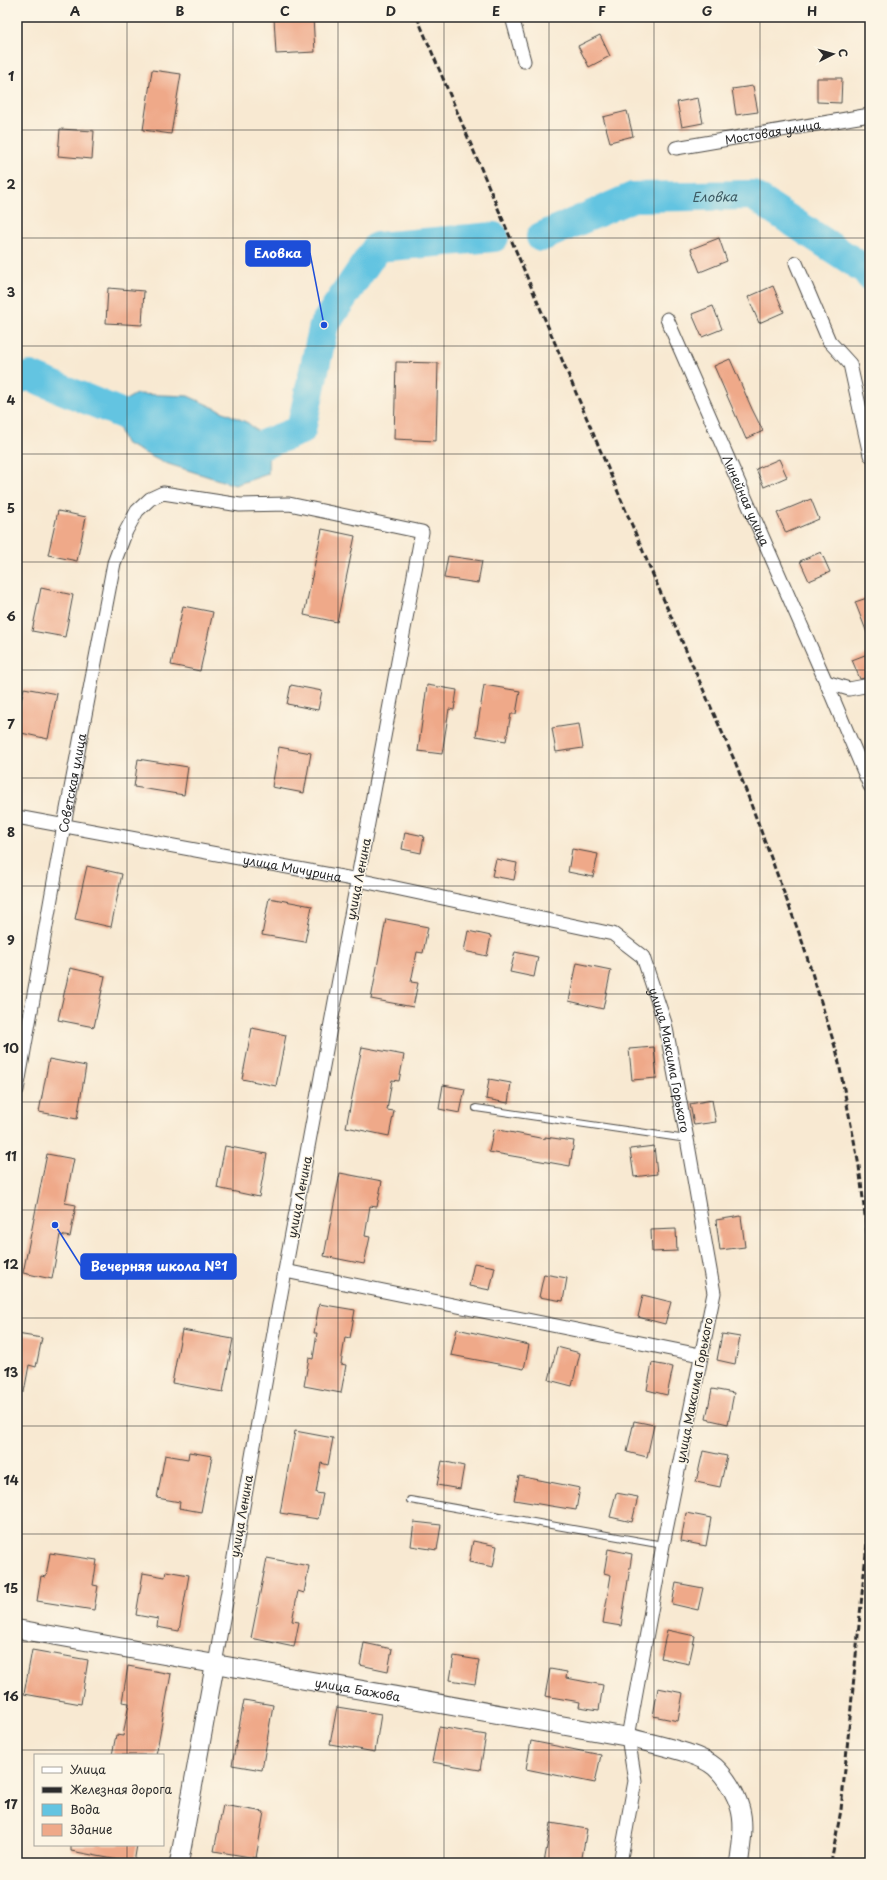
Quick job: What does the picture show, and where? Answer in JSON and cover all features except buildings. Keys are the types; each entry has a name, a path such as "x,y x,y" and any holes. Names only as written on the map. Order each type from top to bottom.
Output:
{"street":[{"path":"512,17 524,61"},
{"name":"Мостовая улица","path":"676,148 870,115"},
{"path":"796,263 829,340 850,364 870,455"},
{"name":"Линейная улица","path":"667,319 870,786"},
{"name":"Советская улица","path":"17,1090 64,826 114,563 126,531 137,511 150,499 163,493 240,505 289,504 422,532"},
{"name":"улица Ленина","path":"178,1863 285,1271 422,532"},
{"path":"826,682 850,689 870,685"},
{"name":"улица Мичурина","path":"17,818 358,880 613,934"},
{"name":"улица Максима Горького","path":"613,934 643,957 665,1023 714,1293 700,1355 663,1545 628,1737 635,1781 620,1863"},
{"path":"285,1271 700,1355"},
{"name":"улица Бажова","path":"17,1629 628,1737 697,1757 714,1766 731,1787 740,1809 742,1832 739,1863"}],"lane":[{"path":"476,1108 687,1139"},
{"path":"410,1500 663,1545"}],"water":[{"path":"136,394 188,396 248,423 269,442 268,474 235,485 162,462 125,443 110,409"}],"waterway":[{"name":"Еловка","path":"541,237 633,197 752,195 866,270 870,276"},
{"name":"Еловка","path":"231,457 301,430 324,325 377,247 494,237"},
{"name":"Еловка","path":"17,379 30,376 147,424"}],"railway":[{"path":"417,17 659,589 736,764 802,941 837,1053 859,1166 870,1256"},
{"path":"831,1863 841,1810 870,1512"}],"place":[{"name":"Еловка","path":"324,325"},
{"name":"Вечерняя школа №1","path":"55,1225"}]}
